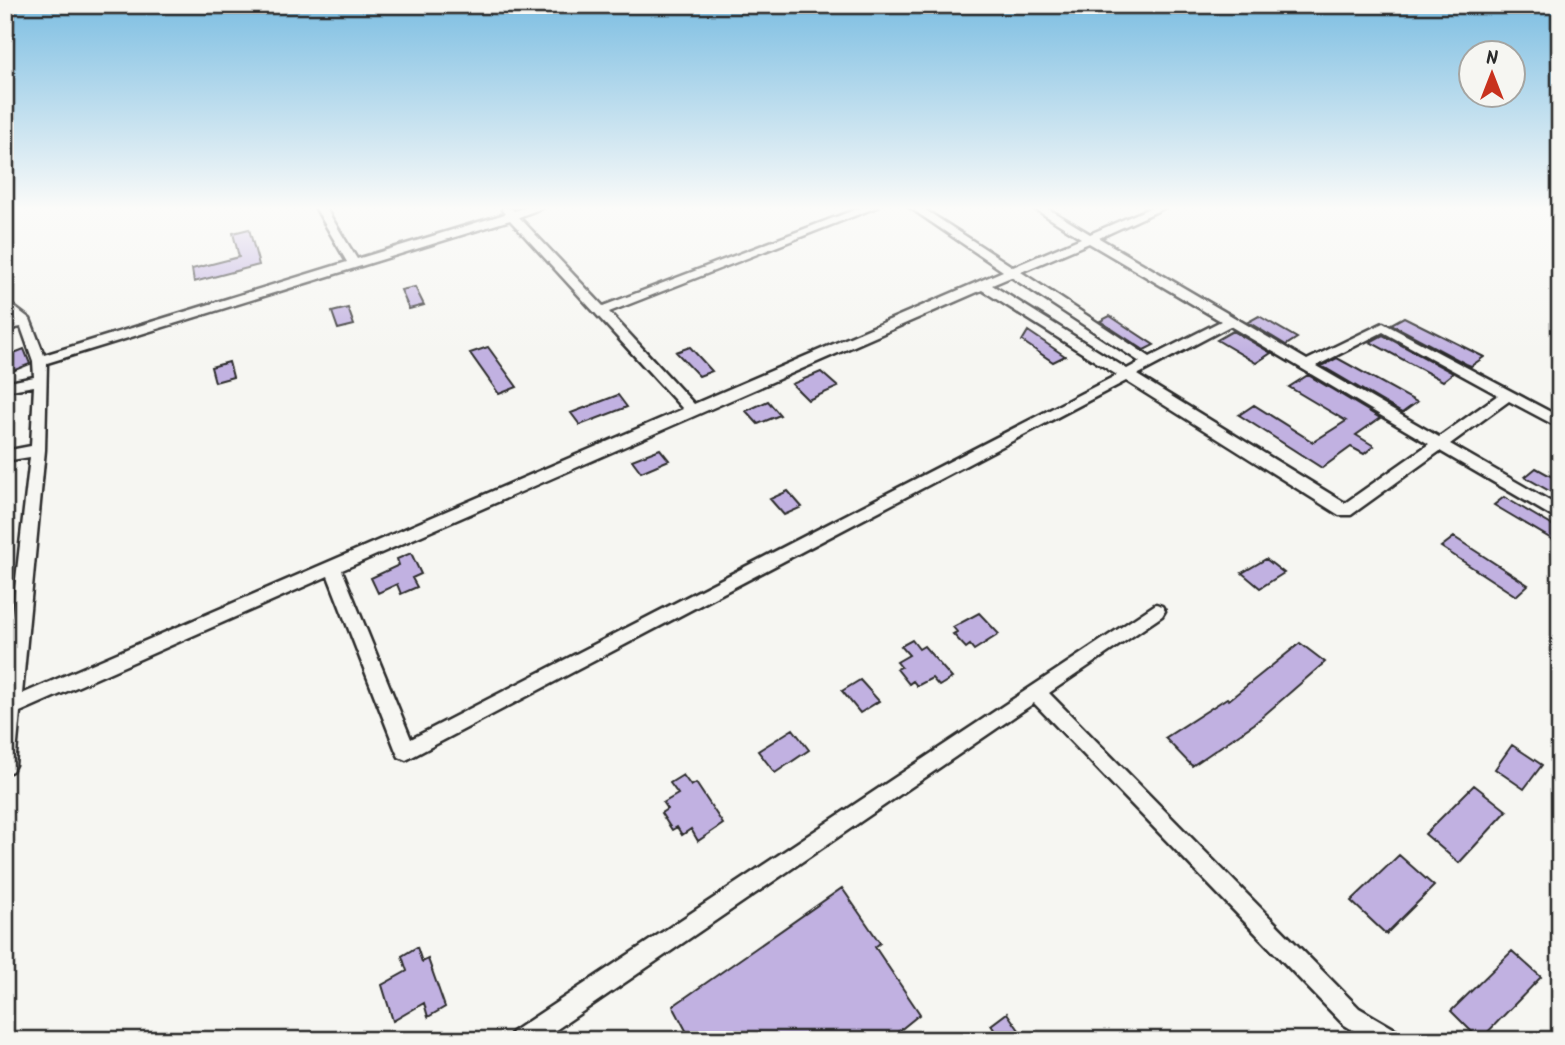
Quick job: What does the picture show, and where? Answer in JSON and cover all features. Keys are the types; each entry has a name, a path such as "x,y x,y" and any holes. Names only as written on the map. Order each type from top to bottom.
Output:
{"street":[{"path":"349,256 354,264"},
{"path":"40,361 378,256"},
{"path":"550,256 693,411"},
{"path":"601,311 745,256"},
{"path":"988,256 1150,363"},
{"path":"13,706 1049,256"},
{"path":"1119,256 1560,515"},
{"path":"983,285 1345,510 1507,396"},
{"path":"5,304 26,322 40,361 41,380 38,450 11,647 13,706 5,765"},
{"path":"333,568 406,751 1230,321"},
{"path":"5,326 26,322"},
{"path":"1305,366 1383,327 1560,423"},
{"path":"5,387 41,380"},
{"path":"5,456 38,450"},
{"path":"520,1040 1156,611"},
{"path":"1035,692 1351,1016 1392,1040"}],"building":[{"path":"256,256 259,265 194,282 192,269 239,257"},
{"path":"415,287 424,305 409,309 401,290"},
{"path":"348,308 354,325 338,329 332,312"},
{"path":"1110,316 1154,345 1144,350 1100,321"},
{"path":"1259,316 1297,338 1286,345 1248,322"},
{"path":"1404,317 1484,357 1471,366 1391,324"},
{"path":"1028,331 1065,356 1053,362 1022,341"},
{"path":"1233,331 1271,353 1256,363 1217,340"},
{"path":"1383,335 1453,373 1443,381 1370,342"},
{"path":"11,336 14,353 24,349 30,364 5,374 5,337"},
{"path":"488,347 517,387 499,394 470,353"},
{"path":"690,347 712,371 699,376 676,352"},
{"path":"1337,358 1417,402 1402,413 1322,366"},
{"path":"229,362 233,377 215,382 211,367"},
{"path":"821,372 838,387 808,400 792,384"},
{"path":"1308,375 1380,418 1356,435 1374,446 1364,454 1351,447 1322,468 1239,415 1254,405 1313,442 1346,421 1289,387"},
{"path":"618,395 627,407 580,425 571,413"},
{"path":"768,401 780,415 758,424 746,411"},
{"path":"660,449 669,460 641,472 632,460"},
{"path":"1536,468 1560,481 1560,497 1525,477"},
{"path":"788,491 802,507 784,515 770,499"},
{"path":"1504,497 1560,530 1560,544 1494,505"},
{"path":"1454,537 1528,585 1516,596 1441,547"},
{"path":"411,553 421,574 412,578 417,587 401,594 397,584 378,593 371,578 399,565 397,559"},
{"path":"1266,559 1284,573 1260,588 1242,573"},
{"path":"979,613 999,634 974,650 970,645 966,648 953,634 957,632 953,627"},
{"path":"912,640 919,649 924,646 952,678 939,686 932,678 917,686 913,681 909,684 897,669 901,667 897,662 909,655 901,646"},
{"path":"1300,643 1325,662 1254,724 1192,766 1165,738 1227,698 1229,700"},
{"path":"860,680 879,701 860,713 842,691"},
{"path":"793,729 809,750 775,773 758,751"},
{"path":"1512,745 1542,765 1524,789 1495,769"},
{"path":"683,775 691,786 696,783 723,824 698,841 691,829 682,835 677,827 672,830 661,813 667,809 663,803 678,794 670,783"},
{"path":"1474,785 1507,811 1459,863 1425,834"},
{"path":"1399,855 1434,886 1386,934 1351,901"},
{"path":"842,888 880,943 875,947 920,1014 888,1040 691,1040 673,1006"},
{"path":"417,947 422,962 428,959 445,1007 428,1017 424,1003 393,1021 382,985 407,971 402,956"},
{"path":"1512,951 1541,977 1480,1040 1451,1011"},
{"path":"1007,1013 1026,1040 1001,1040 991,1025"}]}
